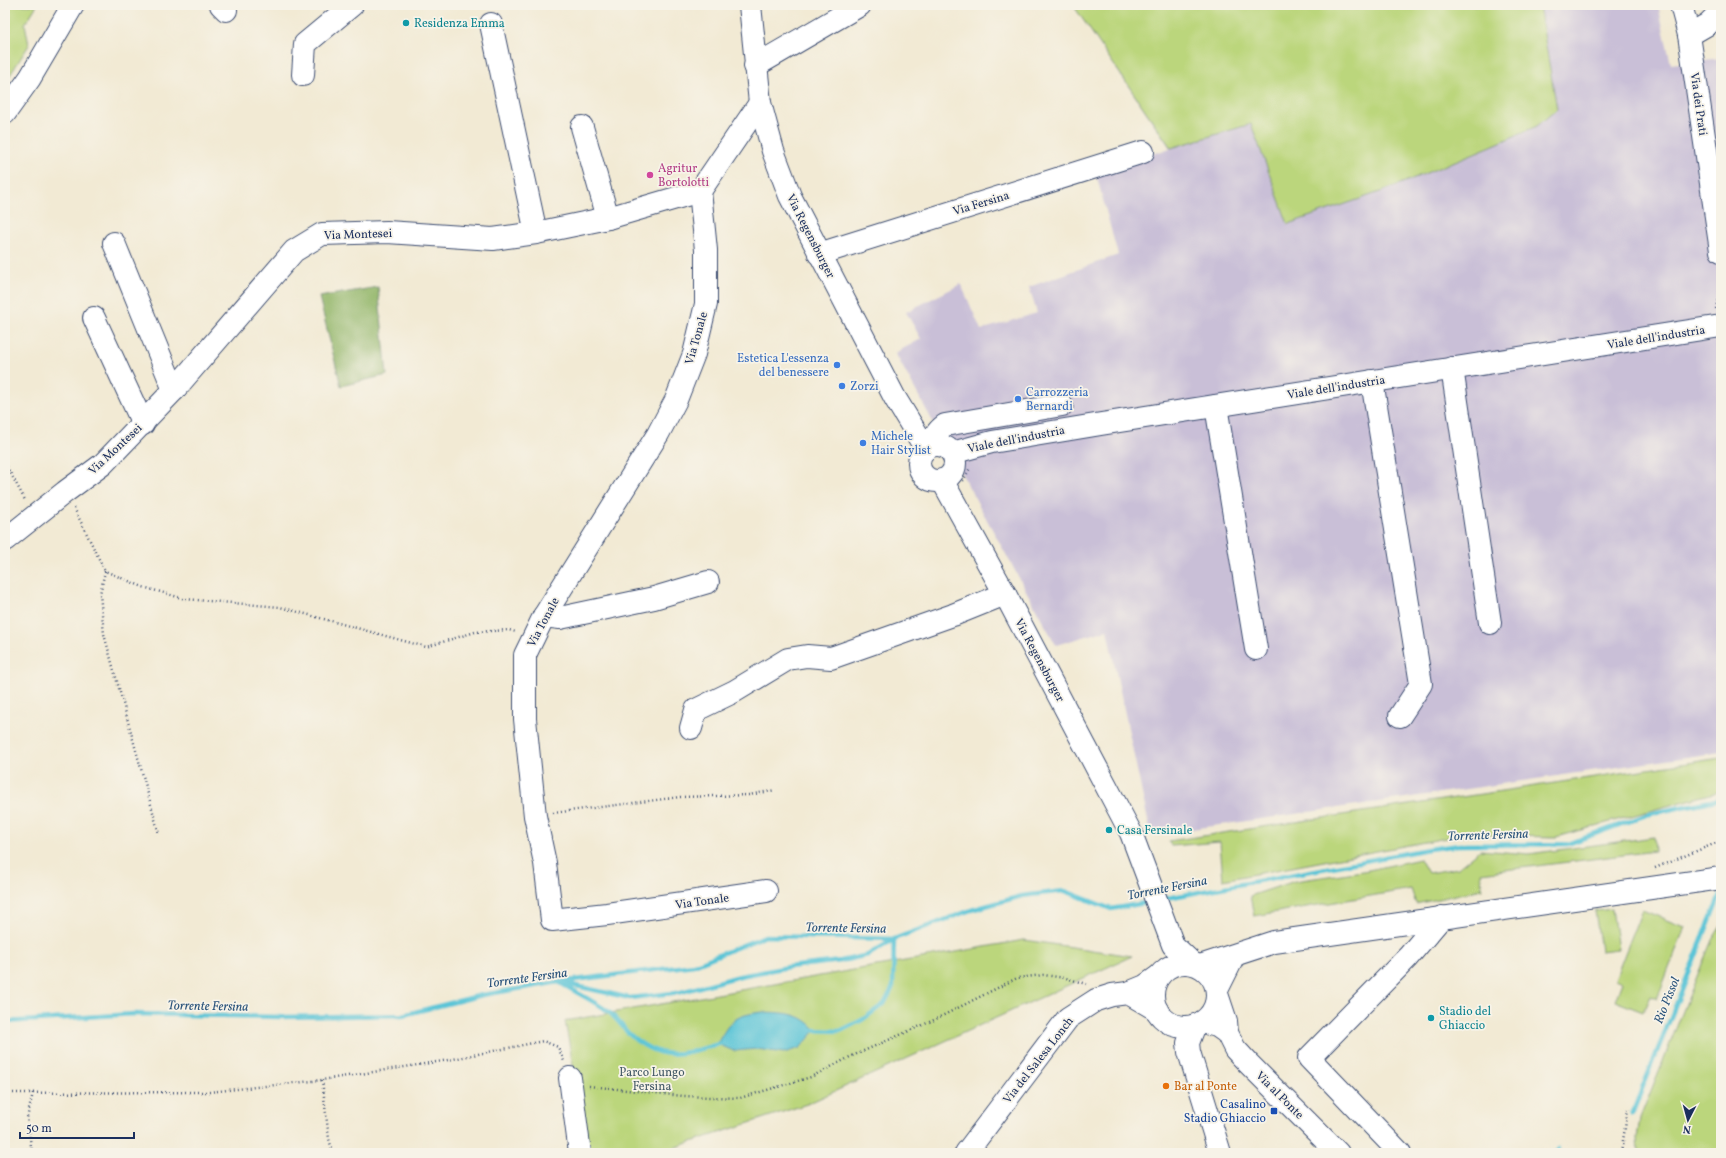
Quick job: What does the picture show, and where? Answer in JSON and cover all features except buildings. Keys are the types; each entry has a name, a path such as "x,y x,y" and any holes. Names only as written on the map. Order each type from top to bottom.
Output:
{"street":[{"path":"5,113 30,78 73,5"},
{"path":"303,75 305,44 352,5"},
{"name":"Via Regensburger","path":"750,5 755,66 760,103 773,152 790,196 895,398 937,449"},
{"path":"755,66 860,5"},
{"name":"Via dei Prati","path":"1681,5 1689,35 1721,251"},
{"path":"1689,35 1708,24 1721,11"},
{"path":"491,24 536,233"},
{"path":"700,191 760,103"},
{"path":"582,127 608,218"},
{"name":"Via Fersina","path":"819,254 1143,152"},
{"name":"Via Montesei","path":"5,540 103,464 174,390 294,251 322,234 387,232 493,239 536,233 608,218 700,191"},
{"name":"Via Tonale","path":"700,191 706,250 706,304 694,354 676,400 658,434 544,616 525,655 525,719 535,816 545,864 552,920 607,914 766,891"},
{"path":"114,243 174,390"},
{"path":"94,318 143,424"},
{"name":"Viale dell'industria","path":"937,449 992,442 1721,326"},
{"path":"1452,368 1490,623"},
{"path":"1372,381 1421,684 1400,716"},
{"path":"937,449 922,452 919,462 922,473 931,480 942,480 947,477 954,467 955,461 937,449 934,440 938,431 945,425 1062,405"},
{"path":"1216,406 1256,649"},
{"name":"Via Regensburger","path":"942,480 1005,594 1135,843 1173,945"},
{"path":"544,616 560,618 654,598 708,582"},
{"path":"691,728 696,710 735,691 788,660 807,656 831,658 953,615 1005,594"},
{"path":"1163,972 1178,963 1196,964 1234,956 1254,947 1274,942 1721,878"},
{"path":"1400,1153 1309,1058 1408,957 1442,917"},
{"path":"1197,1080 1162,1015 1153,992 1163,972 1173,945 1196,964 1209,972 1214,981 1217,994"},
{"path":"1220,1153 1197,1080 1188,1043 1199,1024 1210,1016 1215,1007 1217,994 1234,956"},
{"name":"Via del Salesa Lonch","path":"966,1153 1068,1018 1096,1000 1112,995 1128,993 1145,986 1163,972"},
{"path":"1128,993 1175,1025 1185,1027 1199,1024 1217,1026 1227,1033"},
{"name":"Via al Ponte","path":"1217,994 1226,1021 1227,1033 1235,1049 1338,1153"},
{"path":"570,1078 580,1153"}],"path":[{"path":"5,463 34,516"},
{"path":"65,492 105,571 100,594 104,634 160,834"},
{"path":"105,571 143,587 185,599 280,607 426,647 475,632 509,630 533,638"},
{"path":"535,816 680,797 749,796 775,790"},
{"path":"1651,869 1721,841"},
{"path":"5,1093 208,1092 322,1080 443,1060 543,1041 558,1047 570,1078 580,1085 632,1092 740,1098 811,1077 850,1057 934,1020 1017,978 1043,975 1066,978 1085,984"},
{"path":"322,1080 329,1139 333,1153"},
{"path":"32,1153 27,1118 33,1093"},
{"path":"1621,1153 1628,1109"}],"shaded area":[{"path":"1073,5 1658,5 1671,64 1721,58 1721,752 1151,835 1107,630 1056,645 895,353 921,339 906,312 961,284 981,330 1037,313 1029,287 1118,255 1096,174 1170,148"}],"green space":[{"path":"5,5 37,5 25,24 29,45 5,83"},
{"path":"1073,5 1539,5 1557,109 1537,126 1489,147 1383,191 1288,224 1251,124 1171,148"},
{"path":"378,287 387,375 341,386 319,297"},
{"path":"1721,758 1721,791 1556,837 1462,835 1223,880 1220,842 1171,846 1169,841"},
{"path":"1654,837 1655,851 1481,873 1482,889 1416,904 1411,889 1254,916 1250,896 1295,881 1369,870 1420,859 1428,873 1458,868 1480,850 1529,854"},
{"path":"1612,909 1618,949 1601,951 1595,911"},
{"path":"1642,910 1685,927 1657,999 1650,996 1643,1012 1615,1001 1622,982 1615,979"},
{"path":"1721,926 1721,1153 1638,1153 1637,1138 1640,1118 1712,940"},
{"name":"Parco Lungo Fersina","path":"1024,940 1132,956 807,1104 658,1153 589,1153 565,1021"}],"water":[{"path":"763,1012 785,1013 798,1017 810,1024 816,1030 800,1048 784,1053 757,1049 734,1051 717,1044 726,1029 734,1020 746,1015"}],"waterway":[{"name":"Torrente Fersina","path":"1162,899 1428,849 1460,845 1568,844 1649,814 1721,799"},
{"name":"Torrente Fersina","path":"5,1022 134,1014 281,1017 403,1015 482,995 559,982 694,965 765,936 894,939 971,910 1022,896 1065,891 1111,909 1151,902"},
{"name":"Rio Pissol","path":"1632,1114 1720,895"},
{"path":"810,1030 840,1031 862,1020 884,1004 893,987 894,939"},
{"path":"563,983 630,998 681,992 740,976 788,967 841,961 868,955 893,940"},
{"path":"559,982 609,1012 617,1019 628,1033 640,1043 651,1049 662,1053 673,1054 684,1053 722,1043"},
{"name":"Rio Pissol","path":"1555,1153 1558,1150"}],"place":[{"name":"Residenza Emma","path":"406,23"},
{"name":"Agritur Bortolotti","path":"650,175"},
{"name":"Estetica L'essenza del benessere","path":"837,365"},
{"name":"Zorzi","path":"842,386"},
{"name":"Carrozzeria Bernardi","path":"1018,399"},
{"name":"Michele Hair Stylist","path":"863,443"},
{"name":"Casa Fersinale","path":"1109,830"},
{"name":"Stadio del Ghiaccio","path":"1431,1018"},
{"name":"Bar al Ponte","path":"1166,1086"},
{"name":"Casalino Stadio Ghiaccio","path":"1274,1111"}]}
